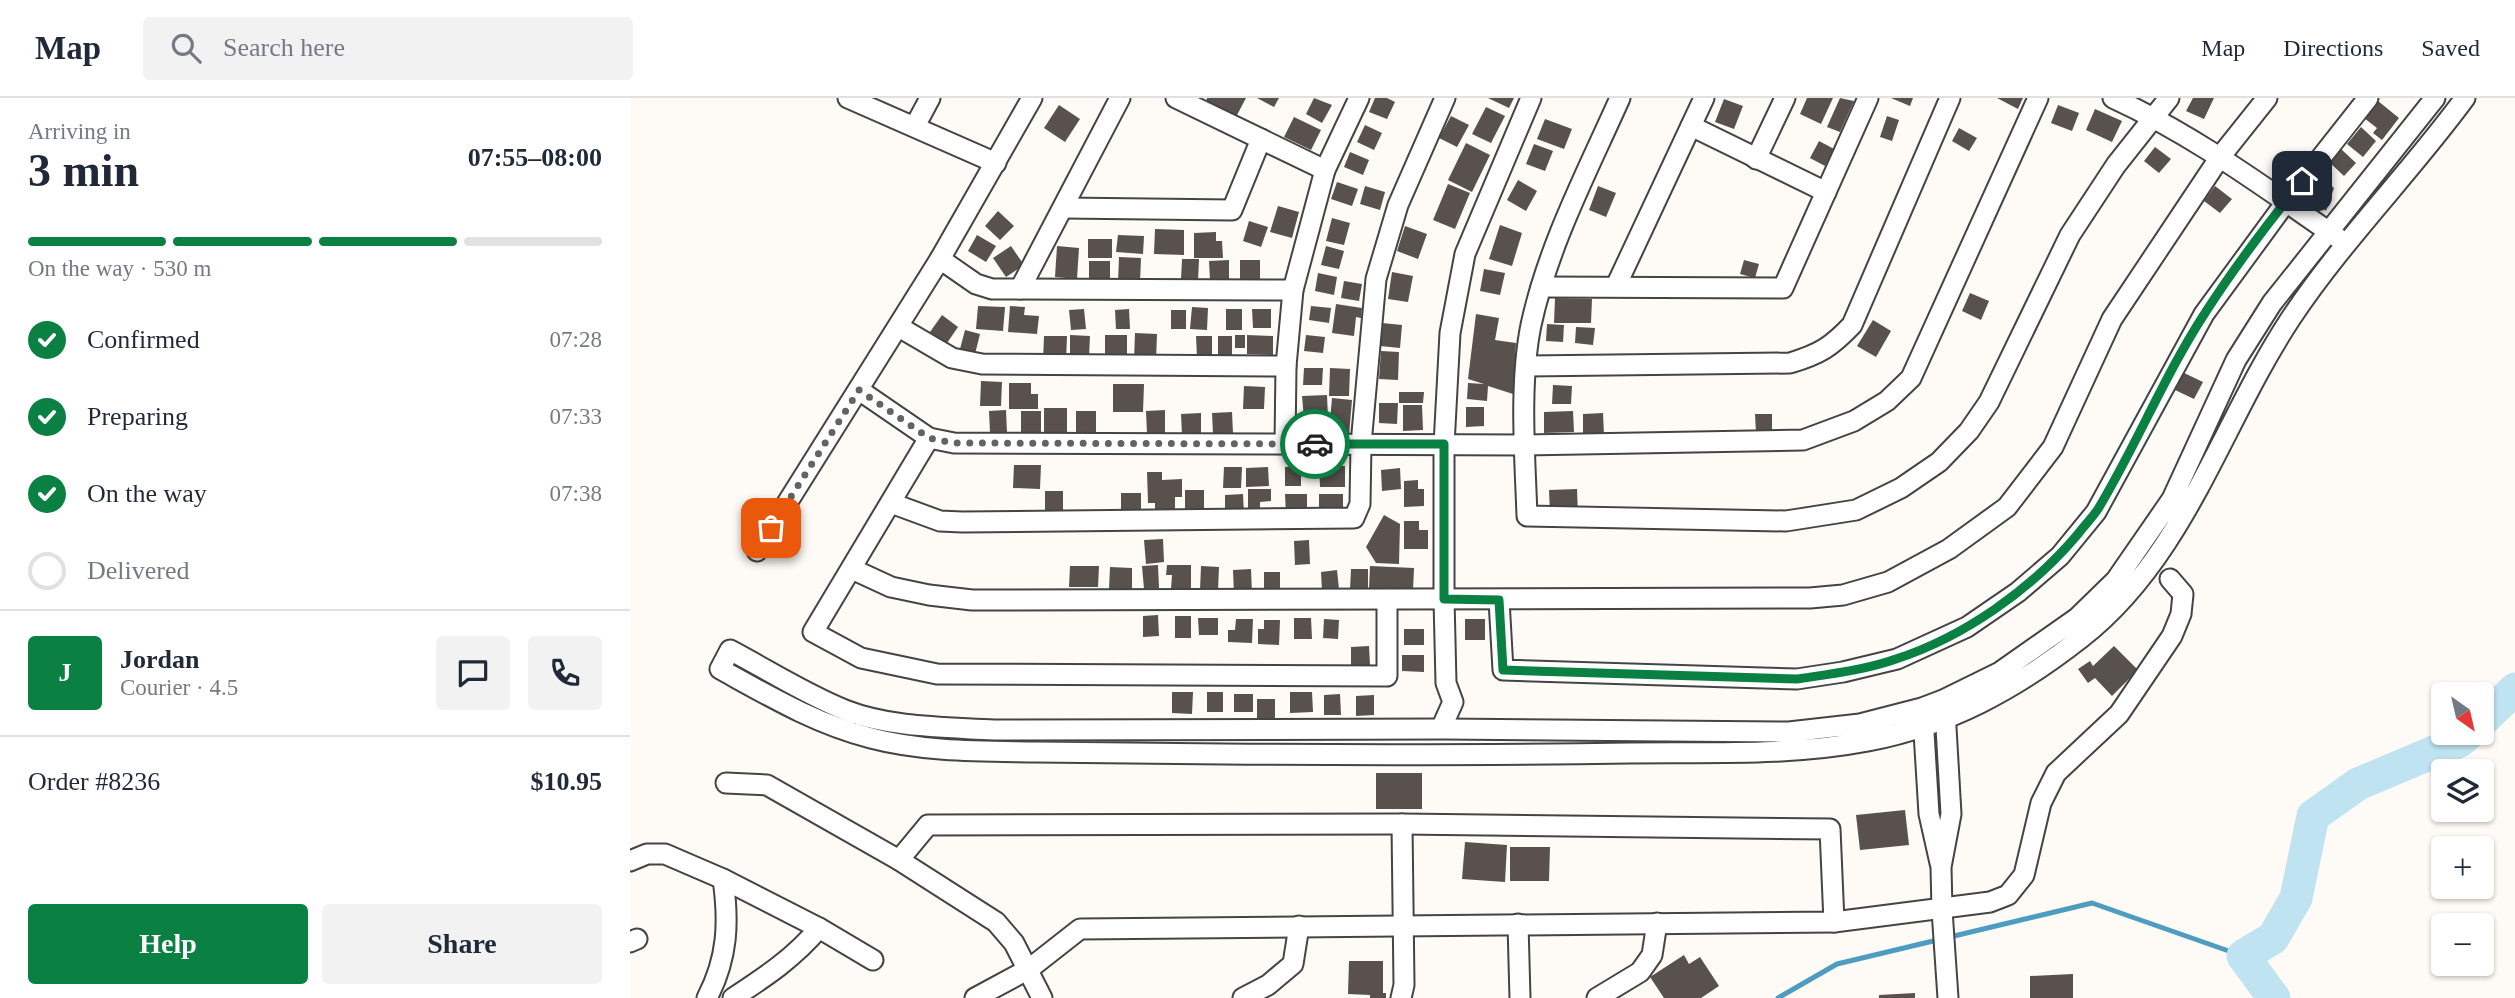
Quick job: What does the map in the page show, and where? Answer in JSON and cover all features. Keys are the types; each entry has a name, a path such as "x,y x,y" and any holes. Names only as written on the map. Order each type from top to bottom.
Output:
{"street":[{"path":"848,98 996,163"},
{"path":"915,126 930,98"},
{"path":"757,551 899,327 1032,98"},
{"path":"1020,289 1120,98"},
{"path":"1176,98 1325,170"},
{"path":"1285,444 1286,366 1293,290 1325,170 1358,98"},
{"path":"891,503 940,521 962,522 1354,518 1360,504 1361,444 1376,279 1398,205 1445,98"},
{"path":"1444,756 1444,725 1453,702 1446,683 1444,599 1444,444 1450,333 1465,254 1531,98"},
{"path":"1620,98 1555,244 1531,328 1524,445 1527,516 1786,521 1856,510 1901,488 1939,462 1969,431 1989,402 2070,235 2116,165 2169,98"},
{"path":"1616,286 1704,98"},
{"path":"1756,159 1785,98"},
{"path":"1541,287 1783,288 1868,98"},
{"path":"1527,366 1790,363 1819,354 1852,325 1950,98"},
{"path":"859,390 929,438 954,443 1524,445 1803,440 1854,421 1887,401 1911,378 2038,98"},
{"path":"2113,98 2154,117 2220,157 2346,244"},
{"path":"852,569 891,587 972,600 1797,598 1832,596 1888,582 1949,548 2007,507 2053,447 2112,319 2220,157 2267,98"},
{"path":"1499,600 1503,670 1797,679 1843,672 1897,659 1967,627 2029,583 2060,555 2096,512 2204,314 2286,202 2368,98"},
{"path":"2435,98 2272,303 2236,360 2172,499 2116,580 2077,618 2000,672 1943,700 1923,718 1868,741 1790,751 1444,756 997,752 920,747 872,739 806,717 720,669 730,650 845,710 875,719 994,730 1444,725 1789,732 1923,718 1946,720 2009,690 2085,635 2127,593 2162,550 2187,510 2257,374 2292,317 2346,244 2434,141 2465,98"},
{"path":"1691,126 1825,192"},
{"path":"1064,208 1233,210 1261,139"},
{"path":"940,259 976,284 992,289 1293,290"},
{"path":"899,327 953,358 982,364 1286,366"},
{"path":"929,438 813,632 861,658 937,674 1387,676 1387,601"},
{"path":"975,998 1029,969 1080,929 1834,922 1990,902 2008,895 2024,875 2040,803 2056,773 2119,713 2172,636 2181,614 2183,594 2169,579"},
{"path":"1941,867 1949,831 1951,791 1943,700"},
{"path":"1923,718 1931,830 1941,867 1948,998"},
{"path":"726,783 767,785 899,860 996,922 1014,943 1042,998"},
{"path":"1928,792 1951,791"},
{"path":"899,860 928,825 1402,824 1830,829 1834,922"},
{"path":"1401,998 1404,985 1402,824"},
{"path":"630,861 647,854 665,854 723,879 819,928 873,960"},
{"path":"707,998 714,985 726,945 728,915 723,879"},
{"path":"1597,998 1640,972 1651,955 1657,923"},
{"path":"1518,924 1520,998"},
{"path":"1243,998 1268,985 1293,964 1299,926"},
{"path":"733,998 781,967 802,949 819,928"}],"building":[{"path":"1207,98 1246,98 1236,117 1206,102"},
{"path":"1257,98 1279,98 1274,107"},
{"path":"1314,98 1332,105 1322,123 1306,114"},
{"path":"1375,98 1387,98 1395,102 1387,119 1369,112"},
{"path":"1488,98 1514,98 1509,108"},
{"path":"1807,98 1833,98 1821,124 1800,114"},
{"path":"1840,98 1854,101 1840,132 1827,127"},
{"path":"1891,98 1913,98 1910,106"},
{"path":"1997,98 2023,98 2018,109"},
{"path":"2193,98 2214,98 2204,119 2186,111"},
{"path":"1724,99 1743,106 1734,129 1715,122"},
{"path":"2378,101 2399,118 2382,140 2373,133 2377,128 2364,118"},
{"path":"1059,105 1080,119 1065,142 1044,128"},
{"path":"2058,105 2079,113 2072,131 2051,123"},
{"path":"1486,107 1505,116 1491,143 1472,134"},
{"path":"2095,109 2122,121 2112,142 2086,130"},
{"path":"1451,116 1469,125 1457,147 1439,138"},
{"path":"1887,116 1899,120 1892,141 1880,137"},
{"path":"1294,117 1321,130 1311,150 1284,137"},
{"path":"1545,119 1572,129 1564,149 1537,139"},
{"path":"1365,125 1382,133 1374,150 1357,142"},
{"path":"2361,127 2376,141 2363,157 2347,144"},
{"path":"1959,128 1977,138 1969,151 1952,141"},
{"path":"1819,141 1834,149 1825,166 1810,158"},
{"path":"1466,143 1490,155 1472,192 1448,180"},
{"path":"1534,144 1553,151 1545,171 1526,164"},
{"path":"2155,147 2171,159 2159,173 2144,161"},
{"path":"2341,149 2356,163 2344,176 2329,162"},
{"path":"1350,152 1369,160 1363,175 1344,167"},
{"path":"2318,175 2334,188 2326,211 2307,189"},
{"path":"1518,180 1537,191 1526,211 1507,200"},
{"path":"1337,182 1358,189 1352,206 1331,199"},
{"path":"1448,184 1470,193 1455,229 1433,220"},
{"path":"1365,186 1385,192 1380,210 1360,204"},
{"path":"1598,186 1616,193 1606,217 1589,210"},
{"path":"2215,186 2232,199 2220,213 2204,201"},
{"path":"1278,206 1299,212 1292,238 1270,232"},
{"path":"998,211 1014,226 1000,240 985,226"},
{"path":"1332,218 1350,223 1344,245 1326,241"},
{"path":"1249,221 1268,227 1261,247 1243,241"},
{"path":"1500,225 1522,233 1512,266 1489,259"},
{"path":"1405,226 1427,234 1418,259 1397,251"},
{"path":"1155,229 1184,230 1184,255 1154,254"},
{"path":"1216,232 1216,241 1222,241 1223,258 1194,258 1194,233"},
{"path":"977,235 996,246 986,262 968,251"},
{"path":"1118,235 1144,236 1143,254 1116,252"},
{"path":"1088,239 1112,239 1112,258 1088,258"},
{"path":"1011,246 1024,265 1006,277 993,258"},
{"path":"1057,246 1079,248 1077,279 1055,277"},
{"path":"1326,246 1344,251 1339,269 1321,265"},
{"path":"1119,257 1141,258 1140,283 1118,282"},
{"path":"1182,259 1199,259 1198,281 1181,280"},
{"path":"1229,260 1229,279 1210,280 1209,261"},
{"path":"1240,260 1260,260 1260,281 1240,281"},
{"path":"1744,260 1759,264 1755,278 1740,274"},
{"path":"1089,261 1110,261 1110,279 1089,280"},
{"path":"1484,269 1505,273 1500,295 1480,291"},
{"path":"1392,272 1413,276 1408,302 1388,299"},
{"path":"1318,273 1337,277 1334,295 1315,291"},
{"path":"1344,281 1362,284 1359,301 1341,298"},
{"path":"1970,293 1989,301 1981,320 1962,311"},
{"path":"1555,298 1592,299 1591,323 1554,323"},
{"path":"1336,304 1362,308 1361,318 1356,317 1354,336 1332,333"},
{"path":"978,306 1005,307 1003,331 976,329"},
{"path":"1010,306 1025,307 1024,315 1039,316 1037,334 1008,332"},
{"path":"1311,306 1331,308 1329,323 1309,320"},
{"path":"1192,307 1208,308 1207,330 1190,329"},
{"path":"1084,309 1086,329 1071,330 1069,310"},
{"path":"1129,309 1130,329 1116,329 1115,310"},
{"path":"1226,309 1242,309 1242,330 1226,330"},
{"path":"1252,309 1271,309 1271,328 1253,328"},
{"path":"1171,310 1186,310 1186,329 1171,329"},
{"path":"1476,314 1499,318 1495,340 1516,343 1513,394 1488,386 1487,401 1467,399 1468,383 1484,384 1468,379"},
{"path":"942,315 958,327 947,343 930,332"},
{"path":"1873,320 1891,331 1876,357 1857,346"},
{"path":"1382,323 1402,325 1400,348 1380,346"},
{"path":"1547,324 1564,325 1563,342 1546,341"},
{"path":"1576,327 1595,328 1593,345 1575,343"},
{"path":"965,330 980,334 975,354 960,349"},
{"path":"1135,333 1157,334 1156,361 1134,361"},
{"path":"1070,335 1090,336 1089,357 1070,357"},
{"path":"1105,335 1127,335 1127,356 1105,356"},
{"path":"1235,335 1245,335 1245,348 1235,348"},
{"path":"1247,335 1273,336 1273,355 1247,354"},
{"path":"1306,335 1325,337 1323,353 1304,351"},
{"path":"1044,336 1067,336 1066,362 1043,362"},
{"path":"1196,336 1212,336 1212,357 1197,357"},
{"path":"1218,336 1232,336 1232,357 1218,357"},
{"path":"1381,351 1399,352 1398,380 1379,379"},
{"path":"1304,368 1323,368 1322,385 1303,385"},
{"path":"1330,368 1350,369 1349,396 1329,396"},
{"path":"2182,372 2203,382 2194,399 2173,389"},
{"path":"981,381 1002,382 1001,406 980,406"},
{"path":"1009,383 1031,383 1031,394 1038,394 1038,409 1009,409"},
{"path":"1113,384 1144,384 1143,412 1113,412"},
{"path":"1553,385 1572,386 1571,404 1552,404"},
{"path":"1244,386 1265,387 1264,409 1243,409"},
{"path":"1399,392 1424,392 1423,403 1399,403"},
{"path":"1327,395 1328,418 1304,419 1302,396"},
{"path":"1332,398 1352,400 1349,435 1329,433"},
{"path":"1379,403 1398,403 1397,424 1379,423"},
{"path":"1403,405 1422,405 1423,430 1403,431"},
{"path":"1466,407 1484,407 1484,426 1466,427"},
{"path":"1044,408 1067,408 1067,432 1044,432"},
{"path":"1006,410 1007,433 990,433 989,411"},
{"path":"1165,410 1165,433 1147,434 1146,411"},
{"path":"1021,411 1041,411 1041,432 1021,432"},
{"path":"1076,411 1096,411 1096,433 1076,433"},
{"path":"1573,411 1574,432 1544,433 1544,412"},
{"path":"1232,412 1233,433 1213,434 1212,413"},
{"path":"1201,413 1201,435 1182,435 1181,414"},
{"path":"1603,413 1604,435 1583,436 1583,414"},
{"path":"1755,414 1772,414 1772,433 1756,433"},
{"path":"1327,420 1328,432 1316,433 1316,421"},
{"path":"1014,465 1041,465 1040,489 1013,488"},
{"path":"1301,466 1301,486 1285,486 1285,467"},
{"path":"1319,466 1345,466 1345,487 1320,487"},
{"path":"1224,467 1242,467 1241,488 1223,488"},
{"path":"1268,467 1269,486 1246,487 1246,468"},
{"path":"1400,468 1401,489 1382,491 1381,470"},
{"path":"1147,472 1162,472 1162,480 1182,479 1182,497 1175,497 1175,516 1155,517 1155,503 1148,503"},
{"path":"1418,480 1418,489 1424,489 1424,506 1404,507 1404,481"},
{"path":"1248,489 1271,489 1271,501 1260,502 1260,511 1248,512"},
{"path":"1577,489 1578,514 1550,514 1549,490"},
{"path":"1185,490 1204,490 1204,511 1185,511"},
{"path":"1045,491 1063,491 1063,514 1045,514"},
{"path":"1121,493 1141,493 1141,512 1121,512"},
{"path":"1243,494 1244,515 1225,516 1225,495"},
{"path":"1285,494 1307,494 1307,515 1286,515"},
{"path":"1319,494 1343,494 1343,513 1319,513"},
{"path":"1384,515 1400,524 1399,564 1376,563 1366,547"},
{"path":"1404,521 1419,521 1419,530 1428,530 1428,549 1404,549"},
{"path":"1163,539 1164,562 1146,564 1144,540"},
{"path":"1309,540 1310,564 1295,565 1294,541"},
{"path":"1158,565 1159,588 1144,589 1142,566"},
{"path":"1167,565 1191,565 1191,589 1171,589 1172,575 1166,575"},
{"path":"1070,566 1099,566 1098,587 1069,587"},
{"path":"1201,566 1219,567 1218,591 1200,590"},
{"path":"1370,566 1414,568 1413,591 1369,589"},
{"path":"1110,567 1132,568 1132,594 1115,593 1116,589 1109,589"},
{"path":"1251,569 1252,594 1234,595 1233,570"},
{"path":"1351,569 1368,569 1368,590 1350,590"},
{"path":"1337,570 1339,589 1322,591 1321,572"},
{"path":"1264,572 1280,572 1280,590 1264,591"},
{"path":"1158,615 1159,636 1143,637 1143,616"},
{"path":"1175,616 1191,616 1191,638 1175,638"},
{"path":"1198,618 1218,618 1218,635 1199,635"},
{"path":"1294,618 1311,618 1312,639 1294,639"},
{"path":"1236,619 1253,619 1252,643 1228,642 1228,630 1235,630"},
{"path":"1324,619 1339,620 1338,639 1323,638"},
{"path":"1465,619 1485,619 1485,640 1465,640"},
{"path":"1264,620 1280,620 1279,645 1258,644 1258,629 1264,629"},
{"path":"1404,629 1424,629 1424,645 1404,645"},
{"path":"1369,646 1370,665 1351,665 1351,647"},
{"path":"2114,646 2138,670 2112,696 2095,678 2088,683 2078,669 2090,661 2093,666"},
{"path":"1402,655 1424,655 1424,672 1402,671"},
{"path":"1172,692 1193,692 1192,714 1172,713"},
{"path":"1207,692 1223,692 1223,712 1207,712"},
{"path":"1290,692 1312,692 1313,712 1290,713"},
{"path":"1234,694 1253,694 1253,712 1234,712"},
{"path":"1340,694 1341,715 1324,715 1324,695"},
{"path":"1374,695 1374,715 1356,716 1356,696"},
{"path":"1257,699 1275,699 1275,720 1257,720"},
{"path":"1376,773 1422,773 1422,809 1376,809"},
{"path":"1905,810 1909,845 1860,850 1856,815"},
{"path":"1465,842 1507,845 1505,882 1462,879"},
{"path":"1510,847 1550,847 1549,881 1510,881"},
{"path":"1684,955 1689,964 1700,957 1719,986 1701,998 1664,998 1650,977"},
{"path":"1349,961 1383,961 1383,993 1386,993 1386,998 1348,994"},
{"path":"2073,974 2073,998 2030,998 2030,976"},
{"path":"1915,993 1915,998 1879,998 1879,995"}],"waterway":[{"path":"2494,709 2515,689"},
{"path":"2274,998 2243,956 2273,938 2296,898 2313,816 2358,784 2448,746"},
{"path":"1778,998 1837,964 2092,903 2243,956"}],"way so far":[{"path":"771,528 859,390 929,438 954,443 1315,444"}],"route":[{"path":"1315,444 1444,444 1444,599 1499,600 1503,670 1797,679 1843,672 1897,659 1967,627 1984,616 2018,592 2072,541 2096,512 2204,314 2302,181"}]}
